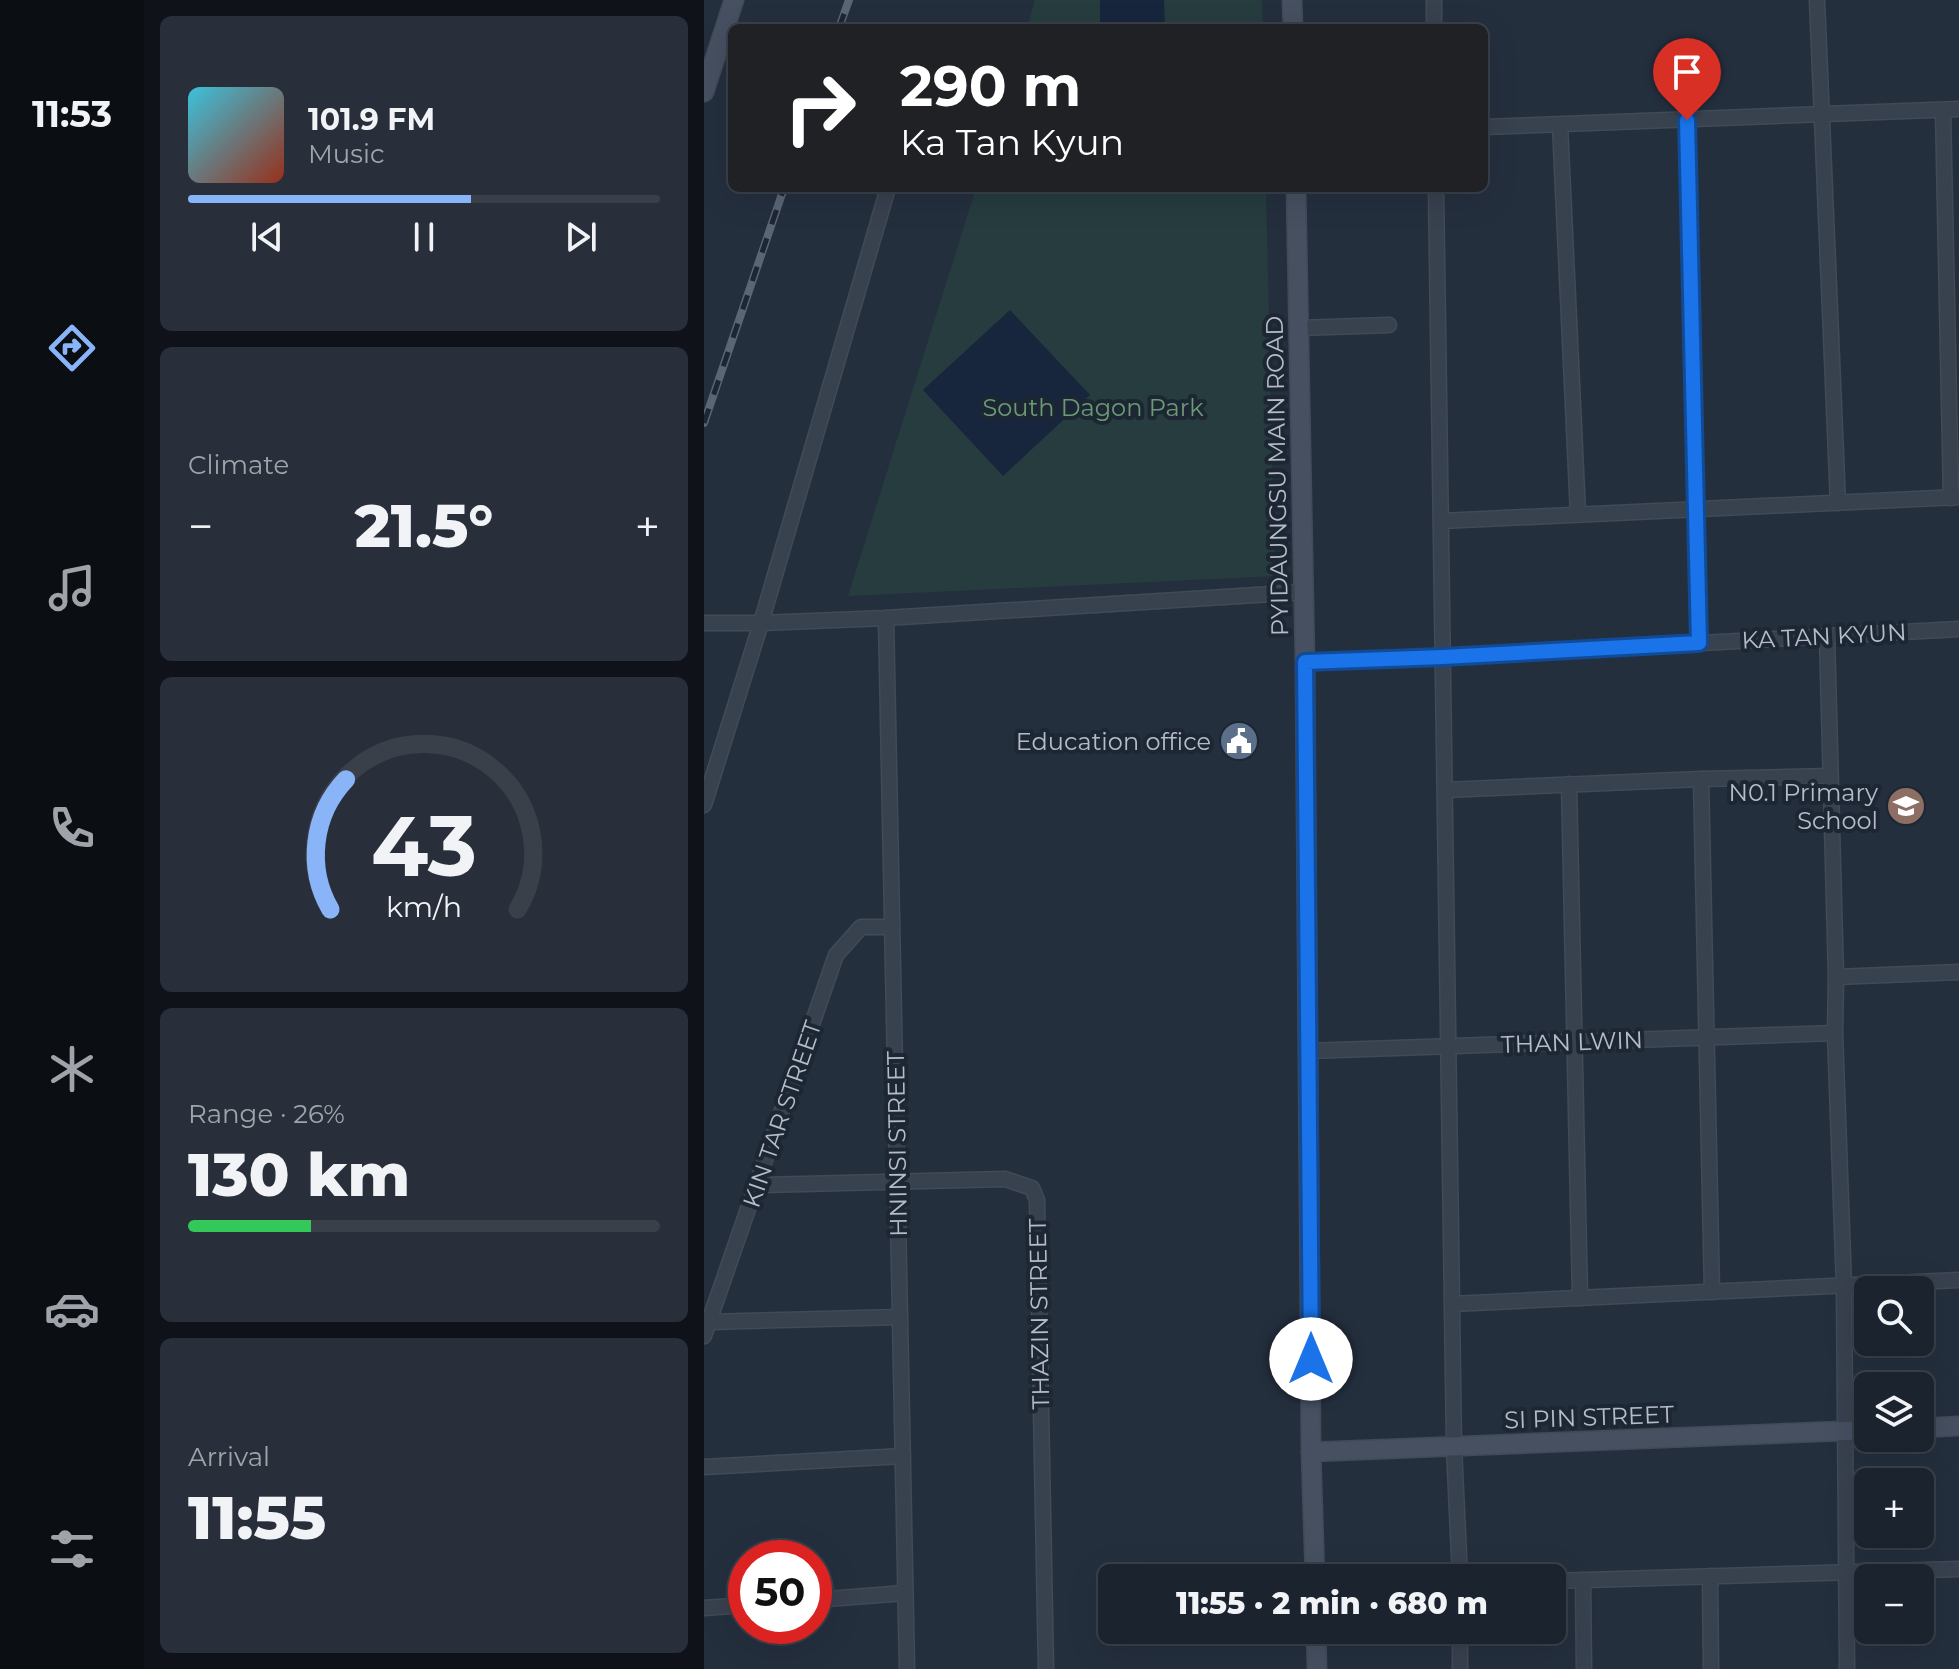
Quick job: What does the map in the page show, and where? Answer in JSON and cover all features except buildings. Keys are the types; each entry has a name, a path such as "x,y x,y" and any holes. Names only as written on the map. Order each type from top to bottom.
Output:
{"main road":[{"path":"706,80 734,0"},
{"path":"1292,0 1293,24"},
{"name":"PYIDAUNGSU MAIN ROAD","path":"1296,192 1305,662 1315,1564"},
{"path":"1934,1427 1959,1426"},
{"name":"SI PIN STREET","path":"1311,1452 1854,1431"},
{"path":"1316,1644 1317,1669"}],"street":[{"path":"1434,0 1434,24"},
{"path":"1817,0 1838,503"},
{"path":"1488,127 1959,109"},
{"path":"1441,521 1955,498 1943,110"},
{"path":"1687,120 1699,643"},
{"path":"1560,125 1578,514"},
{"path":"704,805 761,623 887,192"},
{"path":"1436,192 1454,1447 1459,1564"},
{"path":"1298,328 1389,325"},
{"path":"704,623 886,618 1304,592"},
{"name":"HNINSI STREET","path":"886,618 907,1669"},
{"name":"KA TAN KYUN","path":"1305,662 1959,629"},
{"path":"1827,636 1844,1286 1847,1669"},
{"path":"1445,790 1829,776"},
{"path":"1701,779 1712,1292"},
{"path":"1569,784 1580,1298"},
{"name":"KIN TAR STREET","path":"704,1336 836,955 861,927 892,927"},
{"path":"1836,977 1959,972"},
{"name":"THAN LWIN","path":"1308,1051 1835,1033"},
{"name":"THAZIN STREET","path":"758,1185 1005,1179 1032,1188 1037,1200 1046,1669"},
{"path":"1452,1304 1959,1280"},
{"path":"709,1322 900,1317"},
{"path":"704,1467 903,1456"},
{"path":"1566,1581 1959,1569"},
{"path":"1710,1576 1711,1669"},
{"path":"1583,1580 1584,1669"},
{"path":"832,1599 905,1593"},
{"path":"704,1608 728,1606"},
{"path":"1460,1644 1460,1669"}],"green space":[{"path":"1035,0 1262,0 1263,24 1028,24"},
{"name":"South Dagon Park","path":"975,192 1266,192 1275,576 848,596"}],"water":[{"path":"1100,0 1164,0 1165,24 1100,24"},
{"path":"1010,310 1090,395 1003,476 923,390"}],"railway":[{"path":"840,24 849,0"},
{"path":"704,423 783,192"}],"place":[{"name":"Education office","path":"1239,741"},
{"name":"N0.1 Primary School","path":"1906,806"}],"route":[{"path":"1311,1359 1305,662 1699,643 1687,120"}]}
